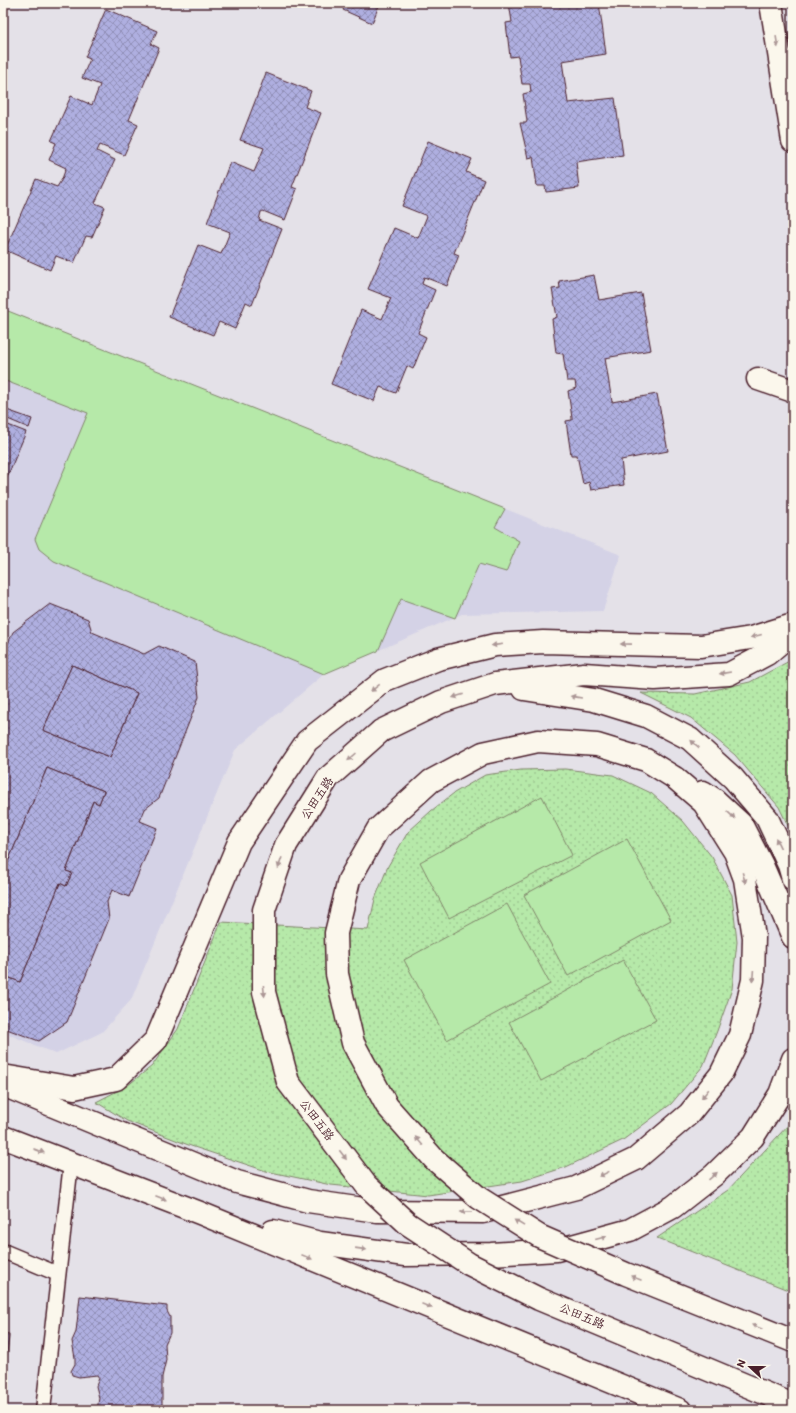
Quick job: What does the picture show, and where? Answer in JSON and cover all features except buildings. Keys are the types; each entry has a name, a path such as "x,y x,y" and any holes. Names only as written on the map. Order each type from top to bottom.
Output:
{"main road":[{"path":"771,3 793,141"},
{"path":"758,379 793,391"},
{"path":"3,1076 74,1088 116,1079 156,1040 239,842 307,741 385,680 438,658 495,645 543,642 701,646 751,638 793,625"},
{"name":"公田五路","path":"793,632 767,654 729,674 654,679 584,674 495,684 441,702 381,731 328,778 286,845 264,910 264,992 288,1082 366,1185 408,1224 469,1264 539,1298 793,1404"},
{"path":"495,684 594,700 646,716 690,739 732,778 767,818 793,879"},
{"path":"793,937 762,864 741,824 715,800 696,787 676,778 646,760 597,745 538,741 483,753 431,781 378,829 349,880 336,933 337,974 353,1043 387,1106 434,1159 478,1198 539,1236 626,1274 793,1341"},
{"path":"3,1086 237,1182 301,1199 377,1212 483,1212 576,1188 636,1159 689,1114 722,1074 740,1035 753,980 754,937 745,879 735,852 704,803 676,778"},
{"path":"200,1213 320,1243 406,1255 491,1254 557,1250 630,1230 673,1207 714,1176 753,1137 780,1094 793,1059"},
{"path":"3,1137 200,1213 680,1410"}],"lane":[{"path":"43,1410 71,1163"},
{"path":"3,1251 58,1274"}],"shaded area":[{"path":"3,309 621,555 603,611 462,614 324,674 235,750 131,1000 102,1032 56,1054 3,1032"}],"green space":[{"path":"3,309 505,509 495,527 519,541 506,572 479,564 455,618 401,599 378,651 324,674 54,561 39,549 35,539 88,413 3,380"},
{"path":"793,659 793,836 779,807 735,755 691,718 641,693 695,694 750,682"},
{"path":"565,769 613,775 651,793 683,821 712,857 732,895 737,942 732,989 703,1066 671,1104 623,1140 566,1167 522,1181 428,1195 331,1185 266,1171 191,1146 127,1121 96,1102 127,1086 152,1066 178,1029 221,922 368,930 375,899 388,866 408,832 431,811 454,793 485,775 521,770"},
{"path":"542,796 572,855 449,918 420,862"},
{"path":"627,839 671,920 568,976 524,895"},
{"path":"507,904 550,984 447,1040 404,960"},
{"path":"623,960 656,1020 541,1081 509,1022"},
{"path":"793,1117 793,1292 657,1238 728,1190 791,1122"}]}
